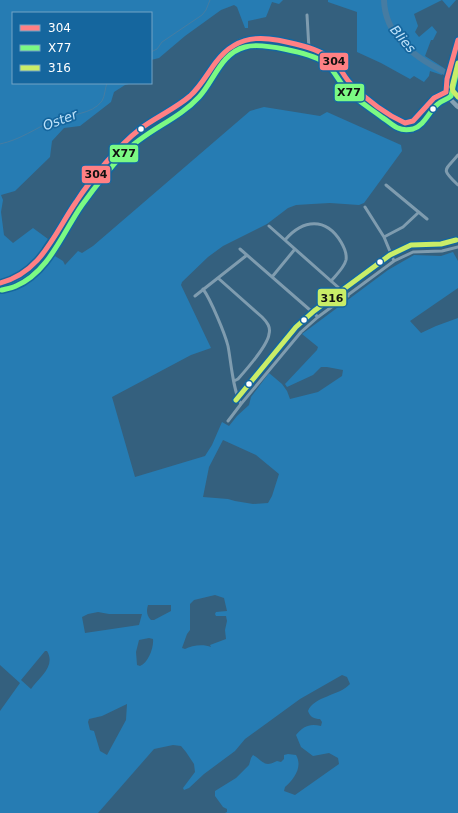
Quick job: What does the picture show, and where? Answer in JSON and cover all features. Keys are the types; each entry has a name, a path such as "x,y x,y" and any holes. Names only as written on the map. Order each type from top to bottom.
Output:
{"main road":[{"path":"0,284 16,279 32,267 77,200 126,142 147,124 194,93 226,50 239,41 257,38 276,40 309,49 329,57 335,62 347,80 357,90 404,124 413,121 434,98 446,92"},
{"path":"458,40 457,48 450,66 446,92 449,98 458,107"}],"street":[{"path":"307,15 309,49"},
{"path":"458,155 447,167 446,171 458,184"},
{"path":"386,185 427,219"},
{"path":"365,207 384,237 394,261"},
{"path":"384,237 402,227 419,212"},
{"path":"285,240 296,229 310,224 321,224 331,230 343,245 346,258 343,266 331,281"},
{"path":"269,226 348,296"},
{"path":"228,421 288,346 318,317 394,261 413,252 442,251 458,247"},
{"path":"240,249 318,317"},
{"path":"272,277 295,249"},
{"path":"194,296 247,255"},
{"path":"218,278 262,317 266,321 269,328 269,336 265,343 238,379 234,382"},
{"path":"203,289 209,299 228,344 236,393 241,404"}],"shaded area":[{"path":"0,0 283,0 279,4 272,2 266,17 248,21 248,28 245,28 237,7 234,5 221,10 185,36 159,58 152,60 152,12 12,12 12,84 129,84 114,92 111,102 80,126 64,128 52,141 50,157 15,191 1,195 3,200 1,212 4,235 13,243 33,228 48,239 42,248 63,261 65,265 78,251 82,253 93,246 250,111 264,107 320,116 327,112 401,145 402,151 364,203 359,205 330,203 296,205 288,208 267,224 223,246 208,257 182,282 181,285 211,348 191,355 112,397 135,477 205,456 212,445 222,422 229,426 249,405 251,397 269,373 282,384 290,399 318,392 342,376 343,370 321,367 313,375 287,387 285,384 317,350 318,347 302,334 388,270 414,255 441,256 453,252 458,261 458,288 410,321 421,333 458,318 458,813 225,813 227,812 227,809 223,807 215,796 215,791 236,778 249,765 253,755 264,763 269,764 277,761 281,762 284,759 284,755 296,755 298,759 298,768 294,777 285,787 284,791 295,795 339,764 338,758 329,753 313,756 301,747 296,735 301,729 307,726 321,726 322,722 320,719 312,717 308,711 316,702 340,691 350,684 347,677 342,675 300,699 245,739 235,751 204,774 189,788 184,790 183,788 195,772 194,764 181,746 173,745 154,749 98,813 0,813 0,711 20,683 0,665","holes":["223,440 256,455 279,474 272,496 268,503 253,504 228,499 203,497 209,467","215,595 224,598 227,611 216,612 215,614 216,616 226,616 226,639 210,645 211,647 198,645 185,649 182,648 190,630 190,604 194,600","148,605 171,605 171,611 154,620 151,620 147,613","98,612 109,614 142,614 139,625 85,633 82,617","149,638 153,639 153,647 150,655 146,662 140,666 137,665 136,652 139,640","45,651 47,651 50,662 46,671 31,689 21,680","127,704 126,720 107,755 100,751 94,731 90,730 88,722 89,719 102,716"]},
{"path":"328,0 442,0 414,14 418,26 415,32 419,37 432,26 437,32 433,40 431,40 425,56 444,68 442,75 430,71 429,76 424,82 414,76 410,79 357,52 357,12 328,2"},
{"path":"442,0 456,0 449,8"},
{"path":"453,72 458,74 458,98 455,99 451,92 450,86"}],"waterway":[{"name":"Oster","path":"152,52 157,49 162,42 202,15 210,0"},
{"name":"Blies","path":"384,0 386,15 391,28 399,39 409,49 432,66 458,78"},
{"name":"Oster","path":"0,144 21,137 54,120 80,114 98,106 104,97 107,84"}],"transit line":[{"name":"304","path":"0,283 14,278 26,271 36,261 45,251 82,193 114,154 140,129 190,96 201,84 216,62 225,52 235,45 245,41 267,39 278,40 318,51 335,63 349,82 369,101 383,111 405,123 413,121 434,98 446,92"},
{"name":"304","path":"446,92 447,79 458,40"},
{"name":"X77","path":"2,290 11,288 28,280 38,271 54,250 82,205 118,159 142,138 191,105 204,91 224,61 237,50 252,46 273,47 308,55 324,62 333,71 345,88 358,100 394,126 405,130 417,127 438,104 451,96 458,66"},
{"name":"316","path":"458,63 452,87 453,91 458,97"},
{"name":"316","path":"236,400 296,327 314,311 390,255 411,245 441,244 456,240"}]}
